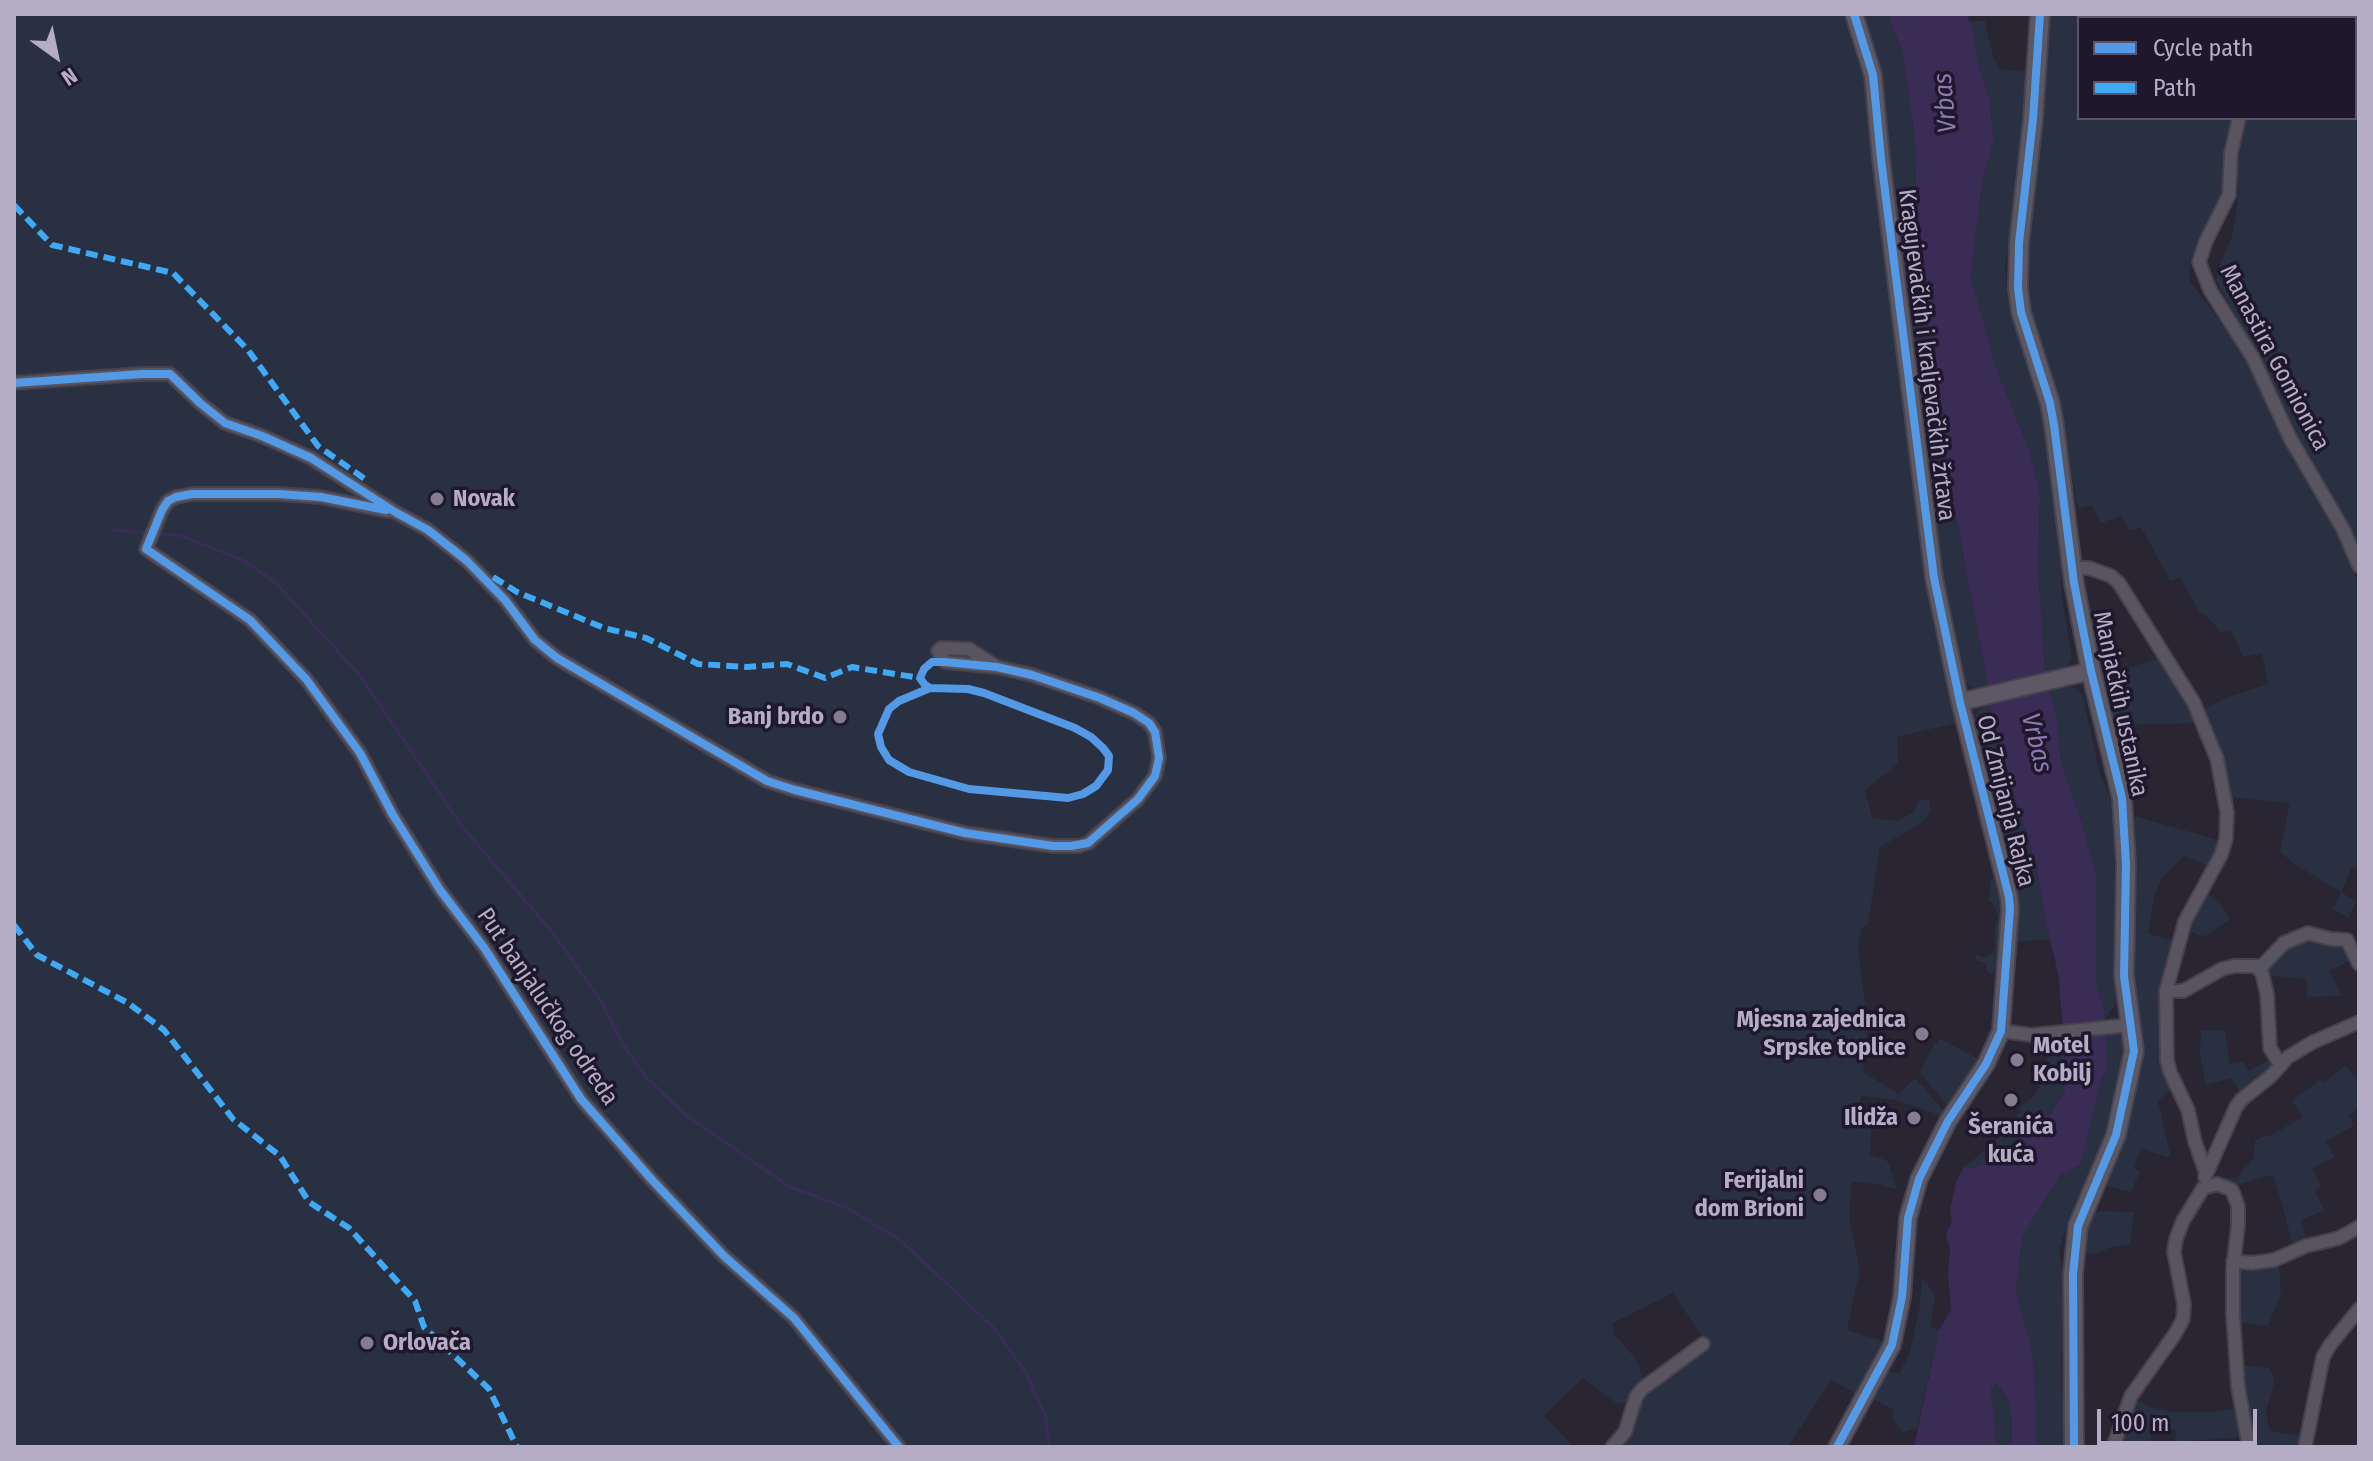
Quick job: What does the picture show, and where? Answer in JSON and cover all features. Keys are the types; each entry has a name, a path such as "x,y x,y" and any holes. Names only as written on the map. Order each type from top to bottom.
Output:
{"main road":[{"name":"Manjačkih ustanika","path":"2040,14 2033,119 2019,243 2018,288 2021,312 2050,403 2071,568 2124,815 2124,976 2133,1059 2116,1135 2082,1214 2075,1241 2074,1447"}],"street":[{"name":"Kragujevačkih i kraljevačkih žrtava","path":"1854,14 1873,75 1882,174 1934,578 1960,702"},
{"name":"Manastira Gomionica","path":"2239,120 2231,153 2229,195 2199,262 2210,290 2253,358 2290,438 2343,529 2359,566"},
{"path":"14,383 170,374 225,423 311,458 428,530 466,560 505,600 535,640 557,658 767,781 965,833 1053,846 1088,843 1138,799 1155,776 1159,758 1155,732 1149,723 1134,713 1100,698 1032,675 997,667"},
{"name":"Put banjalučkog odreda","path":"395,512 321,497 192,494 168,501 146,549 250,620 306,679 360,753 393,815 440,890 485,949 581,1099 724,1256 794,1318 899,1447"},
{"path":"2071,568 2089,568 2111,576 2119,583 2194,703 2217,759 2227,812 2226,839 2221,855 2185,921 2166,991 2167,1060 2188,1110 2206,1173"},
{"path":"1960,702 2091,671"},
{"name":"Od Zmijanja Rajka","path":"1837,1447 1892,1345 1902,1297 1908,1218 1919,1179 1948,1121 1986,1064 2001,1031 2006,989 2009,897 1960,702"},
{"path":"2259,969 2284,943 2308,933 2347,940 2359,964"},
{"path":"2166,991 2183,991 2213,973 2234,966 2252,965 2259,969 2267,994 2270,1048 2280,1064"},
{"path":"2113,1447 2131,1396 2183,1319 2184,1304 2175,1266 2176,1239 2203,1188 2206,1173 2238,1103 2300,1049 2359,1022"},
{"path":"2001,1031 2047,1034 2130,1025"},
{"path":"2203,1188 2212,1184 2224,1185 2232,1190 2237,1199 2239,1214 2233,1261 2234,1351 2249,1447"},
{"path":"2233,1261 2251,1263 2274,1260 2306,1246 2339,1238 2359,1227"},
{"path":"2305,1447 2323,1357 2359,1309"},
{"path":"1612,1447 1625,1432 1636,1397 1642,1389 1703,1344"}],"shaded area":[{"path":"14,14 1888,14 1902,51 1915,139 1916,223 1935,385 1988,686 1975,689 1963,681 1951,613 1932,619 1956,723 1897,737 1898,764 1865,790 1872,818 1897,821 1914,812 1918,801 1930,799 1930,812 1922,823 1880,847 1868,924 1862,929 1858,947 1868,1029 1863,1072 1899,1094 1915,1078 1944,1111 1942,1116 1896,1100 1861,1096 1858,1121 1872,1123 1870,1153 1889,1164 1897,1190 1878,1184 1852,1182 1849,1217 1860,1270 1847,1330 1883,1341 1857,1394 1831,1380 1788,1447 1619,1447 1632,1430 1640,1401 1649,1390 1707,1344 1673,1293 1613,1323 1614,1334 1636,1359 1645,1384 1630,1400 1622,1404 1613,1401 1583,1378 1544,1416 1574,1447 14,1447"},
{"path":"2051,14 2244,14 2077,16 2077,120 2232,120 2223,186 2213,216 2197,243 2189,267 2190,281 2254,373 2275,423 2340,540 2359,584 2359,870 2352,867 2341,892 2280,852 2290,803 2229,797 2202,710 2268,684 2262,653 2243,657 2231,630 2221,632 2198,610 2181,578 2170,581 2141,527 2129,531 2121,516 2101,523 2092,505 2078,509 2063,426 2026,306 2023,271"},
{"path":"1970,21 1985,21 1993,57 2001,69 2029,72 2019,178 2005,267 2010,314 2027,352 2046,410 2064,556 2062,598 2072,658 2065,669 2045,673 2038,567 2040,496 2030,452 1996,369 1971,277 1982,182 1994,141 1989,97"},
{"path":"2359,80 2359,548 2333,498 2288,426 2266,369 2217,283 2217,271 2232,236 2238,202 2238,162 2246,120 2357,120"},
{"path":"2160,658 2200,723 2116,725 2102,676"},
{"path":"2066,686 2078,689 2083,697 2099,770 2111,802 2115,829 2116,1004 2103,1021 2105,1010 2096,984 2096,875 2083,825 2061,763 2057,721 2049,690"},
{"path":"1989,704 2037,869 2050,940 2017,941 2017,897 1973,724 1977,711"},
{"path":"2135,816 2221,841 2210,866 2184,856 2162,878 2154,897 2148,934 2176,941 2166,969 2174,1087 2158,1101 2170,1154 2167,1157 2141,1148 2134,1169 2140,1171 2131,1192 2106,1186 2124,1143 2140,1071 2133,979 2135,848 2132,819"},
{"path":"1992,875 2002,909 1998,953 1995,953 1997,968 1990,973 1986,970 1986,963 1975,960 1976,955 1984,957 1993,953 1995,946 1998,917 1994,905 1988,900"},
{"path":"2204,890 2223,907 2230,919 2204,937 2186,929"},
{"path":"2341,892 2356,901 2349,918 2333,909"},
{"path":"2310,935 2343,942 2352,960 2329,971 2342,996 2307,997 2307,979 2266,975 2266,965 2285,945"},
{"path":"2201,1030 2225,1030 2230,1064 2244,1062 2248,1071 2270,1059 2271,1069 2238,1095 2239,1090 2231,1078 2206,1085 2200,1055"},
{"path":"2106,1031 2118,1032 2124,1045 2106,1135 2059,1249 2063,1276 2061,1365 2065,1447 2036,1447 2032,1350 2016,1291 2022,1237 2085,1141 2102,1076"},
{"path":"2064,1037 2065,1091 2050,1117 2026,1125 2010,1149 1974,1168 1964,1167 1988,1148 2022,1105 2033,1097 2044,1080 2049,1050 2053,1050 2053,1044 2048,1039"},
{"path":"1939,1038 1980,1060 1949,1107 1920,1073 1935,1043 1939,1044"},
{"path":"2346,1065 2359,1083 2359,1106 2349,1115 2354,1125 2326,1142 2335,1157 2312,1168 2321,1186 2315,1191 2324,1210 2301,1220 2307,1243 2293,1247 2273,1175 2236,1185 2222,1178 2236,1178 2253,1159 2255,1141 2303,1117 2292,1101 2321,1079 2325,1082"},
{"path":"2094,1211 2134,1212 2130,1244 2094,1254 2081,1252"},
{"path":"2279,1264 2281,1293 2268,1326 2239,1322 2241,1270 2244,1267"},
{"path":"1922,1279 1935,1295 1931,1326 1939,1330 1917,1428 1902,1432 1894,1420 1893,1409 1873,1400 1888,1371 1899,1374 1910,1352"},
{"path":"2241,1365 2269,1368 2272,1372 2274,1383 2266,1412 2270,1431 2301,1436 2298,1447 2253,1447"},
{"path":"1997,1383 2008,1400 2012,1420 2011,1447 1997,1447 1991,1389"},
{"path":"2136,1400 2173,1412 2213,1412 2236,1408 2242,1437 2175,1442 2176,1430 2154,1425 2147,1447 2119,1445"}],"water":[{"name":"Vrbas","path":"1888,14 1966,14 1972,26 1979,66 1989,97 1994,141 1982,182 1971,277 1996,368 2030,452 2040,496 2038,567 2045,673 2057,720 2061,763 2083,825 2096,875 2096,984 2105,1011 2107,1072 2102,1076 2081,1164 2060,1175 2022,1237 2016,1291 2032,1350 2036,1447 2011,1447 2012,1420 2008,1400 1997,1383 1991,1389 1997,1447 1914,1447 1939,1330 1951,1310 1948,1276 1950,1247 1946,1239 1952,1222 1950,1211 1956,1182 1964,1167 1974,1168 2010,1149 2037,1113 2050,1116 2065,1091 2065,1052 2058,973 2037,869 1989,704 1955,511 1935,385 1916,223 1915,139 1902,51"}],"waterway":[{"path":"113,530 149,533"},
{"path":"156,534 179,535 245,561 276,583 361,677 461,825 552,932 600,999 623,1044 644,1075 686,1115 790,1187 847,1208 899,1239 994,1328 1026,1373 1046,1417 1049,1447"}],"marked path":[{"path":"14,205 52,245 173,273 248,350 318,446 369,482"},
{"path":"493,577 517,592 604,628 646,638 698,664 747,667 787,664 825,678 852,667 920,678"},
{"path":"14,925 37,955 128,1003 164,1030 233,1119 280,1156 309,1202 349,1228 415,1301 424,1327 489,1389 517,1447"}],"cycle path":[{"path":"1837,1447 1892,1345 1902,1297 1908,1218 1919,1179 1948,1121 1986,1064 2001,1031 2010,909 1960,702 1934,578 1873,75 1854,14"},
{"path":"2040,14 2033,119 2019,243 2018,288 2021,312 2050,403 2074,583 2091,671 2122,798 2126,864 2124,976 2134,1051 2116,1135 2078,1226 2073,1274 2074,1447"},
{"path":"14,383 170,374 225,423 311,458 428,530 466,560 505,600 535,640 557,658 767,781 965,833 1071,846 1088,843 1138,799 1155,776 1159,758 1155,732 1149,723 1134,713 1032,675 997,667 945,662 932,662 924,669 920,678 925,685 984,693 1075,728 1103,748 1109,756 1108,770 1096,786 1068,798 969,789 909,772 889,760 878,734 889,709 899,701 930,688"},
{"path":"386,510 321,497 192,494 168,501 146,549 250,620 306,679 360,753 393,815 440,890 485,949 581,1099 724,1256 794,1318 899,1447"}],"place":[{"name":"Novak","path":"437,499"},
{"name":"Banj brdo","path":"840,717"},
{"name":"Mjesna zajednica Srpske toplice","path":"1922,1034"},
{"name":"Motel Kobilj","path":"2017,1060"},
{"name":"Šeranića kuća","path":"2011,1100"},
{"name":"Ilidža","path":"1914,1118"},
{"name":"Ferijalni dom Brioni","path":"1820,1195"},
{"name":"Orlovača","path":"367,1343"}]}
